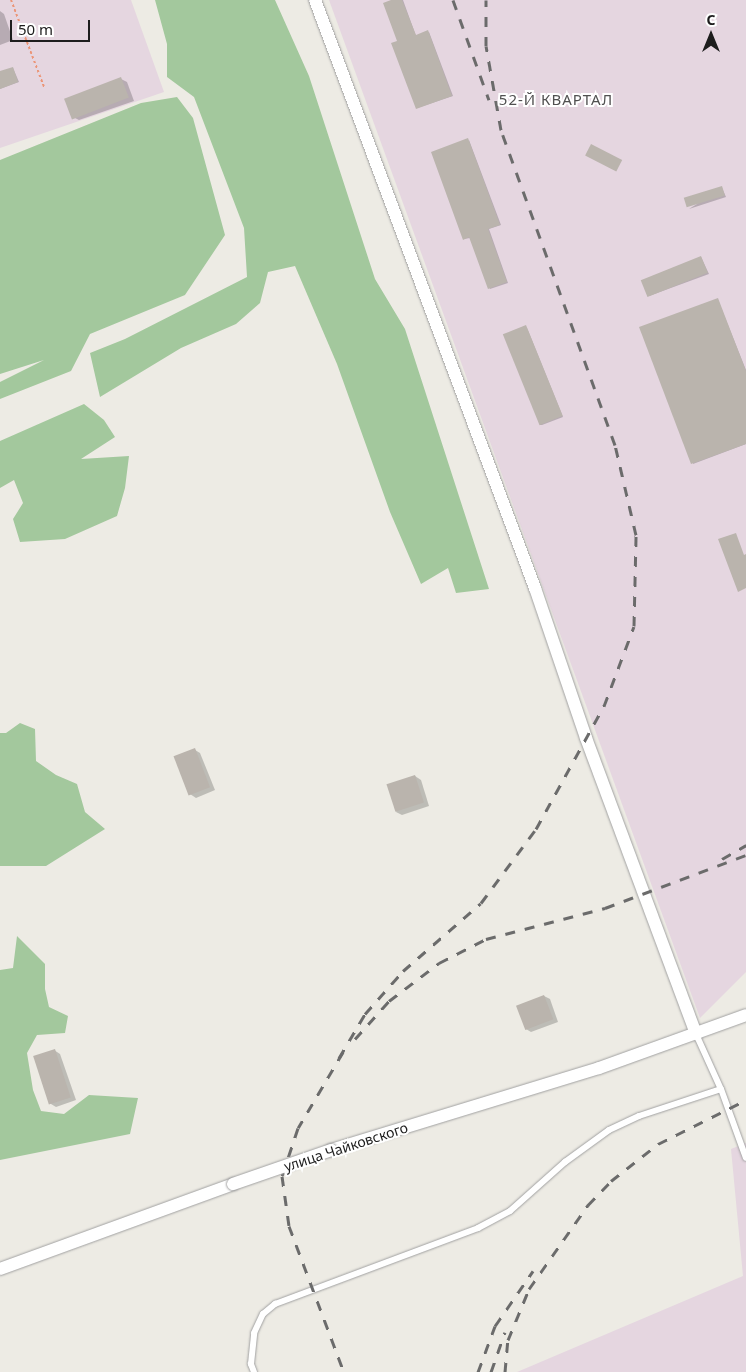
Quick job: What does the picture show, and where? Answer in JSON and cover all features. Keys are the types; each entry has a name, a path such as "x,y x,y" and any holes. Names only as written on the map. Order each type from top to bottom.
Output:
{"street":[{"path":"315,0 531,578 586,738 696,1034"},
{"name":"улица Чайковского","path":"0,1269 331,1150 599,1068 746,1015"}],"lane":[{"path":"696,1034 721,1089 746,1158"},
{"path":"254,1372 251,1364 254,1333 262,1314 275,1304 478,1228 510,1211 565,1162 609,1130 639,1116 721,1089"}],"path":[{"path":"11,0 44,87"}],"shaded area":[{"path":"0,0 131,0 164,92 0,148"},
{"path":"329,0 746,0 746,972 700,1018"},
{"path":"746,1143 746,1372 517,1372 743,1276 731,1149"}],"green space":[{"path":"155,0 275,0 309,76 375,279 405,329 489,589 456,593 448,568 421,584 390,512 337,364 295,266 268,272 260,303 236,324 181,348 100,397 90,353 125,339 247,277 244,228 194,97 167,77 167,44"},
{"path":"177,97 193,118 225,235 185,295 90,334 71,371 0,399 0,382 44,360 0,374 0,160 141,103"},
{"path":"84,404 104,420 115,437 81,459 129,456 125,488 117,516 65,539 20,542 13,519 23,503 14,480 0,488 0,441"},
{"path":"20,723 35,729 36,761 56,775 77,784 85,812 105,829 46,866 0,866 0,733 6,733"},
{"path":"17,936 45,964 45,989 49,1007 68,1016 65,1033 37,1035 27,1053 33,1090 41,1111 64,1114 89,1095 138,1098 130,1134 0,1160 0,970 13,968"}],"building":[{"path":"391,0 402,0 416,35 428,30 452,96 416,109 391,43 397,41 383,3"},
{"path":"13,67 18,82 0,89 0,71"},
{"path":"121,77 129,98 72,119 64,99"},
{"path":"468,138 500,225 488,229 507,282 488,289 469,237 463,240 431,152"},
{"path":"591,144 622,160 616,171 585,156"},
{"path":"722,186 725,196 687,207 684,198"},
{"path":"701,256 708,273 647,297 641,280"},
{"path":"718,298 746,371 746,444 691,464 639,327"},
{"path":"526,325 563,416 540,425 503,334"},
{"path":"736,533 744,555 746,554 746,588 738,592 718,539"},
{"path":"195,748 210,787 189,795 174,756"},
{"path":"415,775 424,803 395,812 386,784"},
{"path":"544,995 553,1019 525,1030 516,1006"},
{"path":"55,1049 71,1098 49,1105 33,1056"}],"railway":[{"path":"453,0 489,100"},
{"path":"339,1058 365,1014 403,971 481,903 536,829 604,706 634,626 636,535 615,445 501,130 486,46 486,0"},
{"path":"722,859 746,845"},
{"path":"355,1039 389,1001 439,963 486,939 605,908 746,855"},
{"path":"343,1052 298,1128 282,1176 289,1226 344,1372"},
{"path":"505,1372 508,1340 529,1289 588,1205 611,1181 658,1144 746,1100"},
{"path":"478,1372 495,1326 533,1271"},
{"path":"491,1372 505,1332"}],"district":[{"name":"52-Й КВАРТАЛ","path":"556,100"}]}
